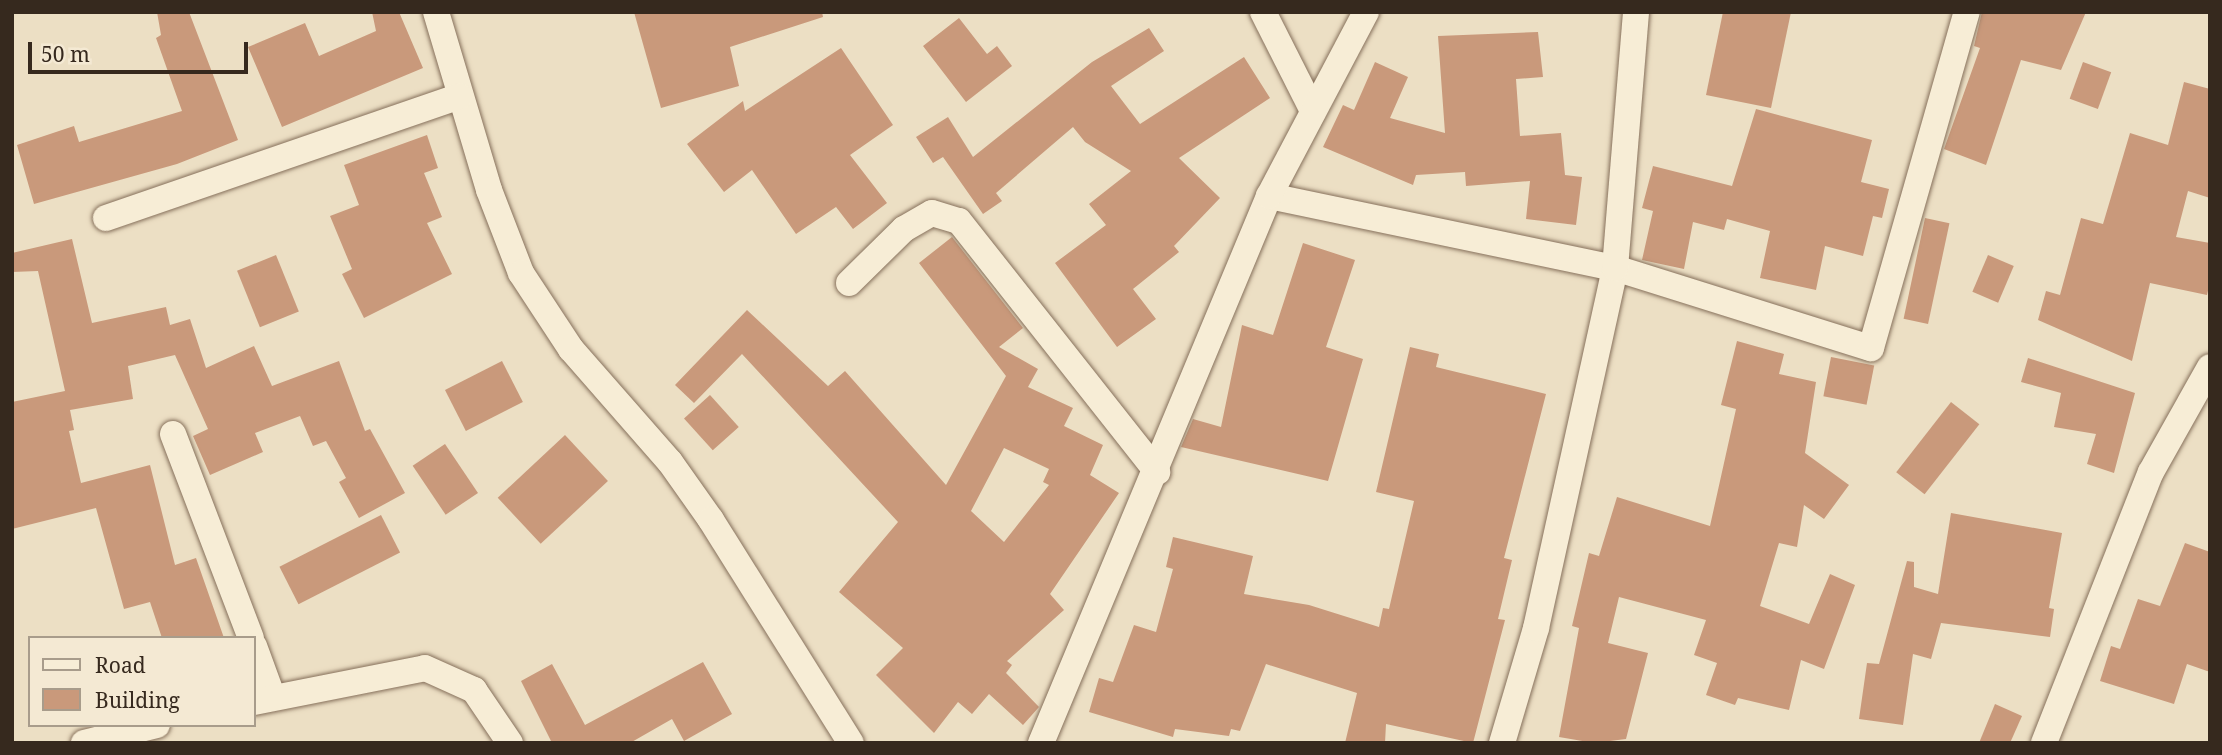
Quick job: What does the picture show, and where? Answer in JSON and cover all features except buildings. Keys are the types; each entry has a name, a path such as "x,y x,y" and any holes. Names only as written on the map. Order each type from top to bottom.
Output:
{"street":[{"path":"436,12 460,96 521,273 571,349 670,462 712,520 851,743"},
{"path":"1263,12 1313,111"},
{"path":"1041,743 1157,472 1269,196 1366,12"},
{"path":"1502,743 1536,628 1615,268 1636,12"},
{"path":"1269,196 1615,268 1871,348 1967,12"},
{"path":"106,218 460,96"},
{"path":"849,284 904,229 932,213 959,221 1157,472"},
{"path":"2044,743 2151,472 2210,367"},
{"path":"173,434 250,636"},
{"path":"256,657 264,700 425,668 474,690 510,743"},
{"path":"84,743 150,727"}]}
